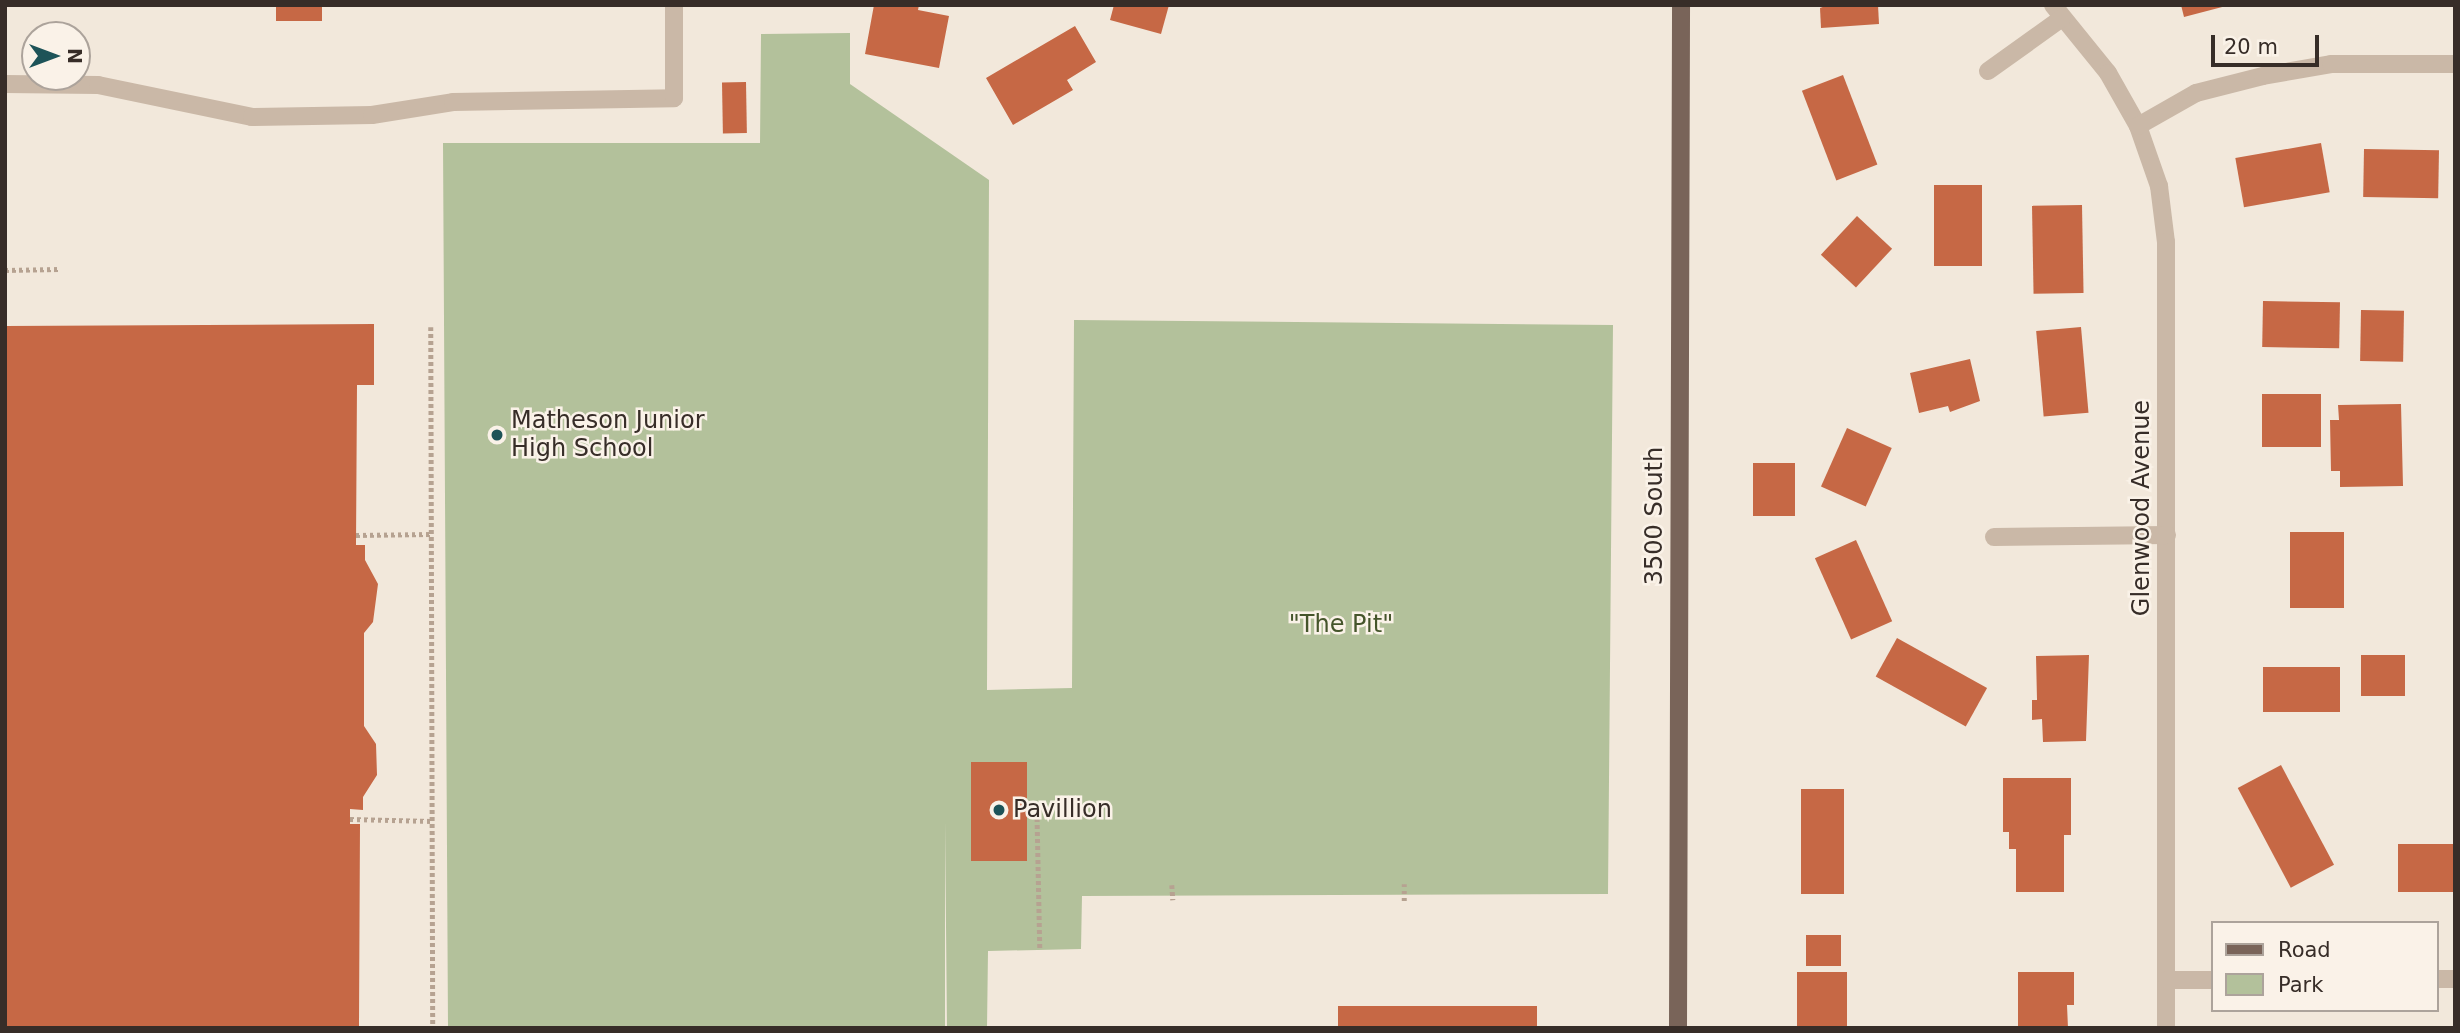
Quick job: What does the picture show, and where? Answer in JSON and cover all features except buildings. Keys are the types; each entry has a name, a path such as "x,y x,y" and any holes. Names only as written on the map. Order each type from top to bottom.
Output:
{"main road":[{"name":"3500 South","path":"1678,1028 1682,5"}],"street":[{"path":"5,84 98,85 252,117 372,115 453,102 674,98 674,5"},
{"name":"Glenwood Avenue","path":"1988,71 2057,11 2108,73 2138,126 2159,186 2166,242 2166,1028"},
{"path":"2138,126 2196,93 2263,76 2331,64 2455,64"},
{"path":"1994,537 2167,535"},
{"path":"2167,980 2212,980"}],"path":[{"path":"5,270 59,269"},
{"path":"431,327 433,1028"},
{"path":"356,535 431,534"},
{"path":"1037,804 1040,950"},
{"path":"350,819 432,821"},
{"path":"1404,884 1404,901"},
{"path":"1172,885 1172,900"}],"green space":[{"name":"\"The Pit\"","path":"850,33 850,84 989,180 987,690 1072,688 1074,320 1613,325 1608,894 1082,896 1081,949 988,951 987,1028 947,1028 945,821 945,1028 448,1028 443,143 760,143 761,34"}],"place":[{"name":"Matheson Junior High School","path":"497,435"},
{"name":"Pavillion","path":"999,810"}]}
